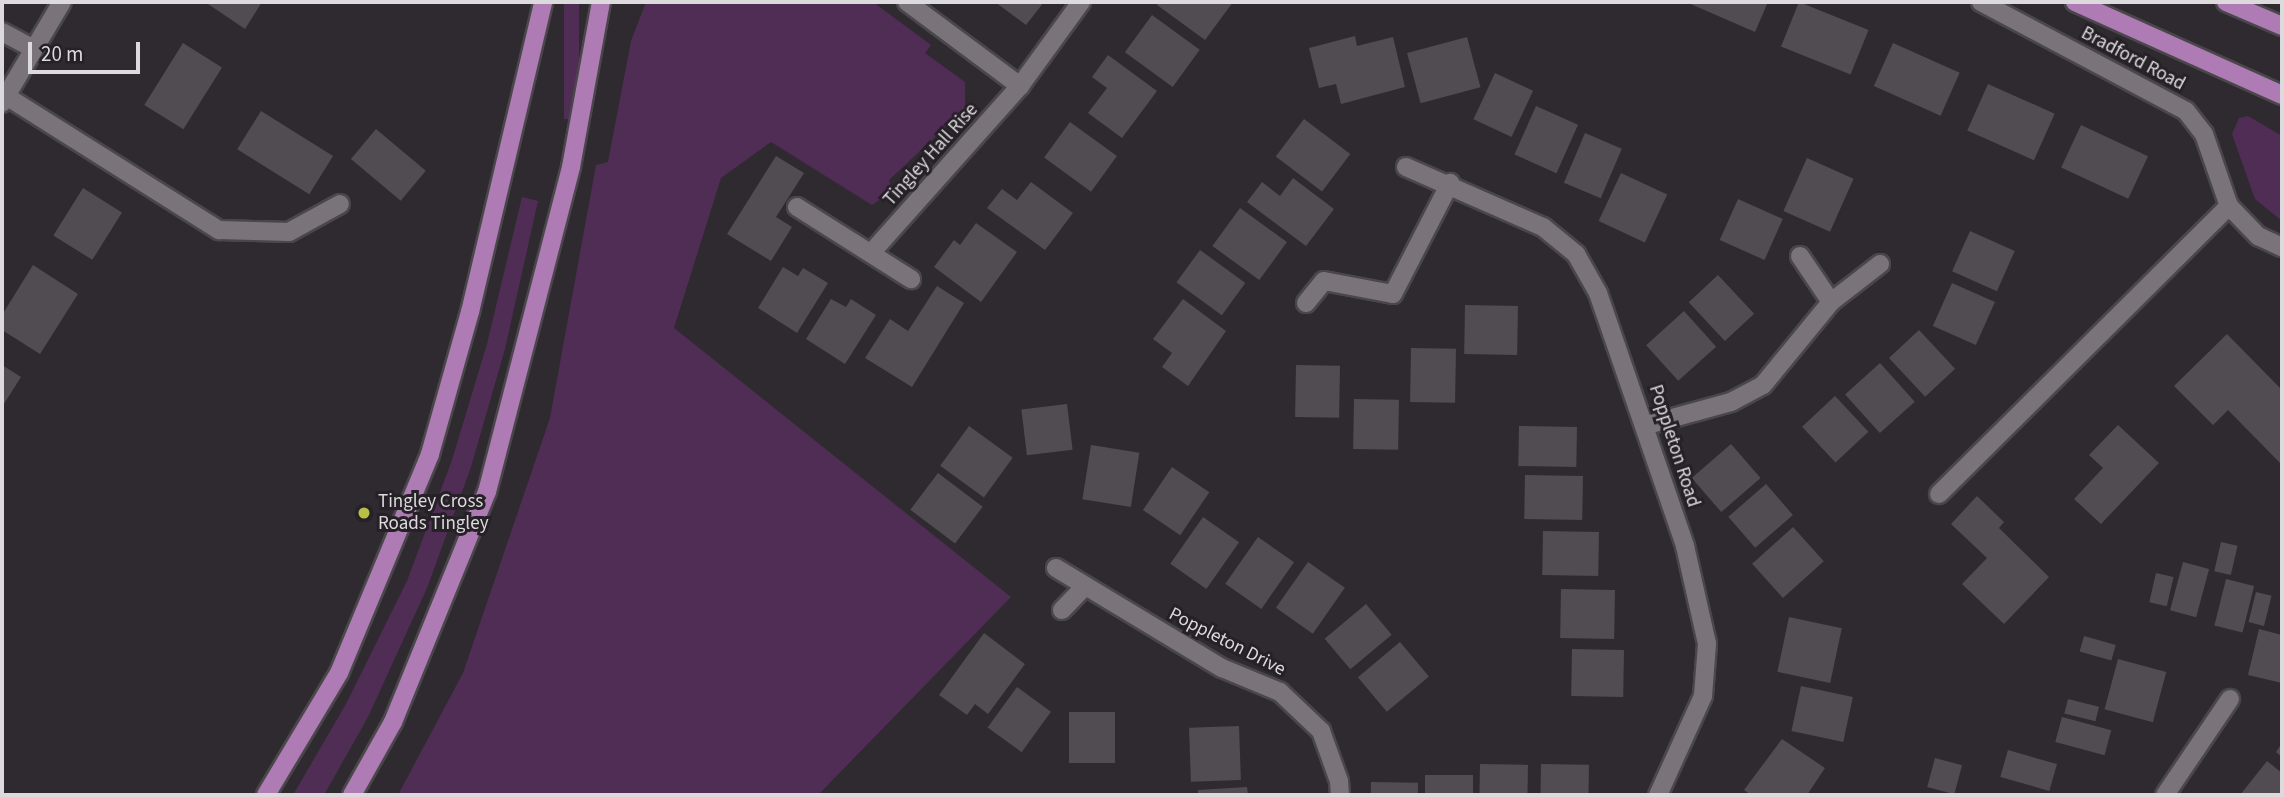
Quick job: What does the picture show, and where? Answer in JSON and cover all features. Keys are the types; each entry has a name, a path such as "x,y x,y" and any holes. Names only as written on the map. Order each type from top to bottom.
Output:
{"main road":[{"path":"266,795 339,673 430,454 474,299 543,2"},
{"path":"352,795 393,722 487,492 571,167 601,2"},
{"name":"Bradford Road","path":"2075,2 2282,95"},
{"path":"2226,2 2282,26"}],"street":[{"path":"62,2 4,99 219,230 289,232 340,204"},
{"path":"907,2 1020,86"},
{"name":"Tingley Hall Rise","path":"873,252 1020,86 1081,2"},
{"name":"Bradford Road","path":"1981,2 2186,111 2204,134 2229,206 2258,236 2282,247"},
{"path":"2,32 34,49"},
{"name":"Poppleton Road","path":"1406,167 1450,183 1543,227 1576,254 1598,293 1647,425 1685,546 1707,644 1703,696 1658,795"},
{"path":"1306,303 1324,281 1393,294 1450,183"},
{"path":"1939,494 2229,206"},
{"path":"797,207 873,252 911,279"},
{"path":"1800,256 1831,302"},
{"path":"1647,425 1731,402 1763,385 1831,302 1880,264"},
{"name":"Poppleton Drive","path":"1056,568 1222,668 1280,692 1321,732 1339,781 1340,795"},
{"path":"1062,610 1084,587"},
{"path":"2165,795 2230,699"}],"shaded area":[{"path":"564,2 579,2 579,119 564,119"},
{"path":"646,2 873,2 931,45 925,53 965,82 965,109 889,180 892,191 872,205 771,142 721,178 674,328 1011,597 818,795 398,795 463,673 550,418 596,165 608,162 631,41"},
{"path":"2248,116 2282,136 2282,221 2255,199 2232,134 2239,118"},
{"path":"522,197 538,201 505,349 471,467 427,588 368,717 324,795 293,795 346,704 407,581 452,460 487,344"}],"building":[{"path":"205,2 262,2 245,29"},
{"path":"995,2 1044,2 1026,25"},
{"path":"1159,2 1233,2 1205,40 1157,5"},
{"path":"1686,2 1768,2 1755,32"},
{"path":"1799,2 1869,30 1851,75 1781,47"},
{"path":"1152,15 1200,50 1173,87 1125,52"},
{"path":"1355,36 1357,46 1393,37 1405,87 1341,104 1336,84 1319,88 1309,48"},
{"path":"1467,37 1480,87 1421,103 1407,53"},
{"path":"183,43 222,67 183,129 144,105"},
{"path":"1893,43 1960,73 1941,116 1874,86"},
{"path":"1108,55 1157,91 1122,138 1088,113 1107,88 1092,77"},
{"path":"1495,73 1533,91 1512,137 1473,119"},
{"path":"1988,84 2055,114 2034,160 1967,131"},
{"path":"1536,106 1578,125 1556,173 1514,154"},
{"path":"261,111 333,156 309,194 237,149"},
{"path":"1304,119 1350,154 1322,191 1276,157"},
{"path":"1070,122 1117,156 1091,192 1044,158"},
{"path":"2081,125 2148,156 2128,199 2061,168"},
{"path":"376,129 426,171 401,201 351,159"},
{"path":"1585,133 1622,149 1601,198 1564,183"},
{"path":"776,156 804,173 776,217 792,227 771,261 727,234"},
{"path":"1807,158 1854,179 1830,232 1783,211"},
{"path":"1621,173 1667,195 1645,243 1599,221"},
{"path":"1293,178 1334,209 1306,246 1247,202 1262,182 1280,196"},
{"path":"1031,182 1073,213 1045,250 987,208 1002,189 1017,200"},
{"path":"83,188 122,212 92,260 53,235"},
{"path":"1738,199 1783,219 1764,260 1720,240"},
{"path":"1240,208 1287,242 1259,280 1212,246"},
{"path":"976,223 1017,252 981,302 934,267 954,240 960,245"},
{"path":"1970,231 2015,251 1997,291 1952,271"},
{"path":"1200,250 1245,283 1222,315 1176,282"},
{"path":"33,265 78,294 40,354 2,330 2,315"},
{"path":"783,267 798,276 803,268 828,283 797,333 758,308"},
{"path":"1718,275 1754,314 1725,341 1689,302"},
{"path":"1952,283 1995,302 1976,345 1933,326"},
{"path":"937,286 964,303 912,387 865,358 890,319 908,331"},
{"path":"831,299 846,307 851,299 876,315 845,364 806,339"},
{"path":"1183,299 1226,331 1188,386 1162,367 1172,353 1153,339"},
{"path":"1465,305 1518,306 1517,355 1464,354"},
{"path":"1684,311 1716,347 1678,381 1646,345"},
{"path":"1919,330 1955,369 1925,397 1889,358"},
{"path":"2227,334 2282,390 2282,465 2228,410 2213,425 2174,386"},
{"path":"1411,348 1456,349 1455,403 1410,402"},
{"path":"1880,363 1915,402 1880,433 1845,394"},
{"path":"2,365 21,377 2,407"},
{"path":"1296,365 1340,366 1339,418 1295,417"},
{"path":"1835,396 1868,432 1836,463 1802,427"},
{"path":"1354,399 1399,400 1398,450 1353,449"},
{"path":"1067,404 1073,450 1027,455 1021,410"},
{"path":"2118,425 2159,463 2101,524 2074,499 2103,468 2089,455"},
{"path":"969,426 1013,458 984,497 940,466"},
{"path":"1519,426 1577,427 1576,467 1518,466"},
{"path":"1731,444 1761,478 1721,512 1692,478"},
{"path":"1091,445 1139,453 1131,507 1082,499"},
{"path":"1172,467 1209,492 1180,535 1143,510"},
{"path":"938,473 983,507 955,543 910,510"},
{"path":"1525,475 1583,476 1582,520 1524,519"},
{"path":"1766,484 1793,515 1755,548 1728,517"},
{"path":"1977,496 2004,522 1999,528 2049,577 2004,624 1962,584 1987,558 1951,524"},
{"path":"1203,517 1239,542 1206,589 1170,564"},
{"path":"1793,527 1824,561 1783,598 1752,564"},
{"path":"1543,531 1599,532 1598,576 1542,575"},
{"path":"1258,537 1294,562 1261,609 1225,584"},
{"path":"2221,542 2238,546 2231,575 2214,571"},
{"path":"1308,562 1345,588 1313,634 1276,608"},
{"path":"2183,562 2209,569 2196,617 2170,610"},
{"path":"2156,573 2174,577 2167,606 2149,602"},
{"path":"2226,579 2254,586 2243,633 2214,626"},
{"path":"1561,589 1615,590 1614,639 1560,638"},
{"path":"2256,592 2272,596 2264,626 2249,622"},
{"path":"1366,604 1392,635 1350,669 1325,639"},
{"path":"1789,617 1842,628 1830,683 1777,672"},
{"path":"2259,629 2282,635 2282,683 2248,675"},
{"path":"984,633 1025,664 988,714 975,704 967,715 939,695"},
{"path":"2084,636 2116,645 2111,660 2080,651"},
{"path":"1400,642 1429,676 1387,712 1358,677"},
{"path":"1572,649 1624,650 1623,697 1571,696"},
{"path":"2118,659 2166,672 2153,722 2105,709"},
{"path":"1801,686 1853,697 1843,742 1791,731"},
{"path":"1017,687 1051,712 1022,752 988,727"},
{"path":"2068,699 2099,707 2095,721 2064,714"},
{"path":"1069,712 1115,712 1115,763 1069,763"},
{"path":"2062,717 2111,730 2105,755 2055,742"},
{"path":"1239,726 1241,780 1191,782 1189,728"},
{"path":"1782,739 1825,768 1807,795 1751,795 1744,790"},
{"path":"2282,743 2282,757 2276,752"},
{"path":"2008,750 2057,764 2049,791 2000,777"},
{"path":"1935,758 1962,765 1954,794 1927,787"},
{"path":"2267,761 2282,773 2282,795 2240,795"},
{"path":"1480,764 1528,765 1527,795 1479,795"},
{"path":"1541,764 1589,765 1588,795 1540,795"},
{"path":"1425,775 1473,775 1473,795 1425,795"},
{"path":"1371,782 1418,783 1418,795 1371,795"},
{"path":"1247,787 1248,795 1198,795 1198,790"}],"place":[{"name":"Tingley Cross Roads Tingley","path":"364,513"}]}
